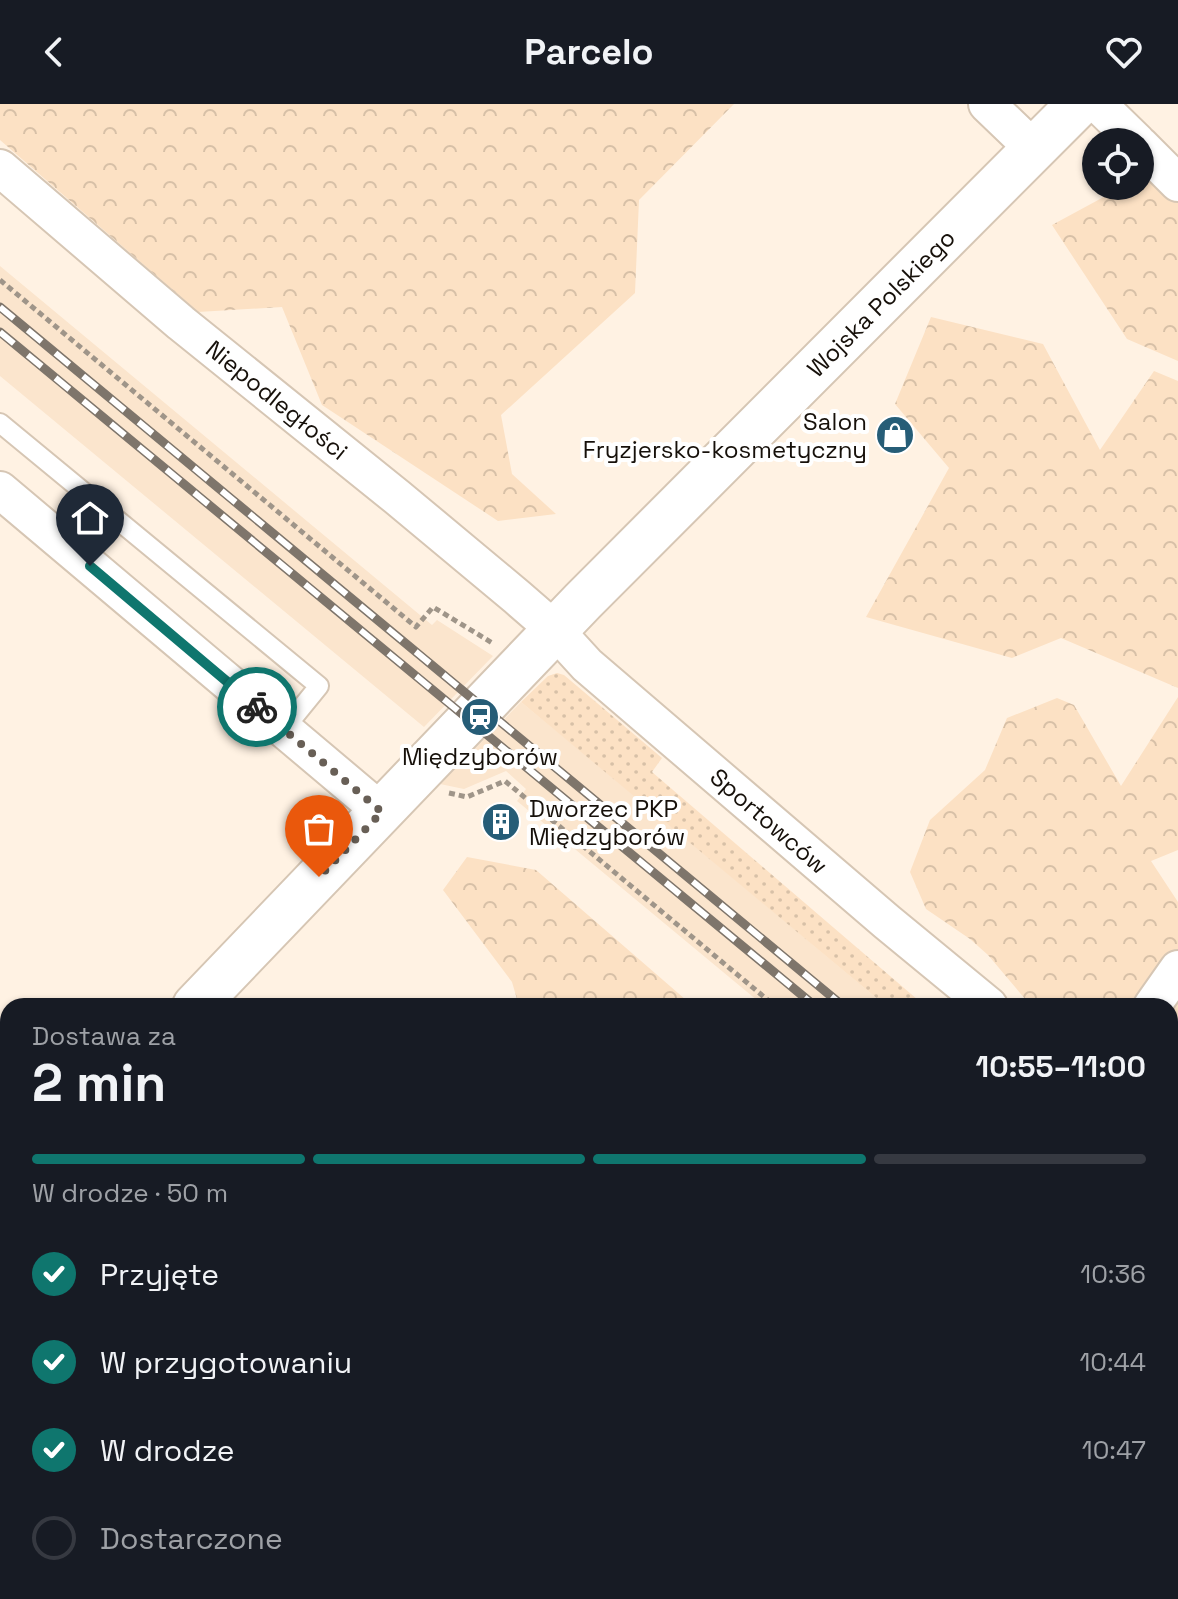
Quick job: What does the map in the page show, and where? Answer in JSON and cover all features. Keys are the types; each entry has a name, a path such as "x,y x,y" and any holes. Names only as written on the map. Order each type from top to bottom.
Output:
{"street":[{"path":"987,104 1035,150"},
{"name":"Wojska Polskiego","path":"203,998 555,630 1079,104"},
{"path":"1098,104 1122,128"},
{"path":"1154,160 1178,183"},
{"name":"Niepodległości","path":"0,168 181,323 397,497 555,630"},
{"path":"0,490 382,812"},
{"name":"Sportowców","path":"555,630 587,665 979,998"},
{"path":"1158,998 1178,969"}],"lane":[{"path":"0,423 319,686 284,729"},
{"path":"66,546 99,505"}],"path":[{"path":"0,280 416,627 433,607 506,652"},
{"path":"441,791 467,797 505,781 765,998"}],"shaded area":[{"path":"0,266 432,625 437,620 493,656 424,727 0,376"},
{"path":"521,702 876,998 754,998 517,801 526,789 506,771 464,789 440,784"}],"green space":[{"path":"0,104 734,104 639,200 635,293 501,415 512,474 556,514 498,521 322,405 282,307 198,312 0,140"},
{"path":"1158,168 1178,182 1178,361 1127,339 1052,225 1098,200 1154,200 1154,170"},
{"path":"931,317 1043,344 1100,450 1154,371 1178,381 1178,688 1061,638 1012,658 866,617 949,468 895,404"},
{"path":"557,673 564,675 662,758 652,772 916,998 876,998 521,702 548,676"},
{"path":"1178,697 1178,850 1151,861 1178,902 1178,998 1024,998 988,955 926,909 910,872 930,820 985,770 1007,718 1057,698 1074,705 1121,786"},
{"path":"467,857 536,870 684,998 517,998 512,982 443,890"}],"railway":[{"path":"0,307 833,998"},
{"path":"0,332 805,998"}],"way so far":[{"path":"257,707 382,812 319,877"}],"place":[{"name":"Salon Fryzjersko-kosmetyczny","path":"895,435"},
{"name":"Międzyborów","path":"480,717"},
{"name":"Dworzec PKP Międzyborów","path":"501,822"}],"route":[{"path":"90,566 257,707"}]}
